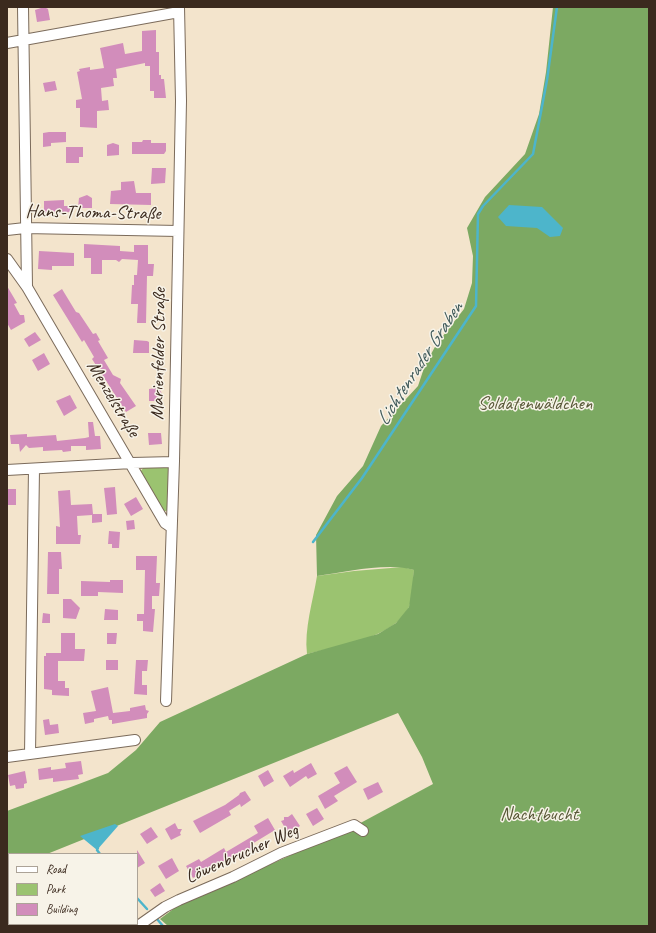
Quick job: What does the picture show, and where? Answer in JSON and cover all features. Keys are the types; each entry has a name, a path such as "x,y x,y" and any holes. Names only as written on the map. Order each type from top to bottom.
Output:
{"street":[{"name":"Menzelstraße","path":"23,7 27,287"},
{"path":"7,43 179,10"},
{"name":"Marienfelder Straße","path":"166,701 174,462 181,100 179,10"},
{"name":"Hans-Thoma-Straße","path":"7,230 25,228 178,230"},
{"name":"Menzelstraße","path":"7,259 27,287 132,463 165,523 171,527"},
{"path":"7,470 174,462"},
{"path":"30,754 34,469"},
{"path":"7,757 136,740"},
{"name":"Löwenbrucher Weg","path":"138,926 165,907 233,877 281,853 354,825 363,831"}],"green space":[{"path":"553,7 649,7 649,926 168,926 160,919 176,907 353,827 433,784 422,757 398,713 49,853 8,853 7,870 7,811 108,773 136,750 160,722 307,654 378,634 396,623 409,607 414,570 379,567 317,576 316,535 337,496 363,466 381,426 418,386 425,365 436,345 464,309 472,283 473,256 467,228 485,197 525,154 539,114 546,72"},
{"path":"171,466 169,510 162,512 140,472 144,467"},
{"path":"403,567 414,570 413,589 409,607 402,618 391,626 364,639 307,654 306,644 308,625 317,576"}],"water":[{"path":"509,205 542,207 563,228 560,236 550,237 537,228 506,226 498,217"},
{"path":"115,824 118,826 97,850 80,836"}],"building":[{"path":"44,7 48,9 50,20 37,22 35,10"},
{"path":"156,30 156,52 159,52 159,75 161,75 161,79 164,79 166,98 154,98 154,91 150,91 150,66 145,66 145,63 116,69 117,78 113,78 114,86 101,88 102,101 108,100 109,110 97,111 97,128 80,127 80,108 76,108 76,100 82,99 77,72 80,71 79,69 90,67 90,70 104,68 100,48 123,43 125,54 142,51 142,31"},
{"path":"55,81 57,90 45,92 43,83"},
{"path":"66,132 66,142 51,143 51,146 43,147 43,133"},
{"path":"143,140 151,140 151,143 166,143 166,151 164,154 132,154 132,142 142,142"},
{"path":"113,143 119,145 119,155 107,156 107,145"},
{"path":"66,147 83,147 83,157 79,157 79,163 66,163"},
{"path":"152,168 166,168 165,183 151,184"},
{"path":"134,181 136,193 151,193 151,205 110,204 111,191 121,190 121,182"},
{"path":"87,195 92,198 92,208 78,208 79,198"},
{"path":"64,200 64,206 73,206 73,212 44,213 44,201"},
{"path":"84,244 120,246 120,251 134,252 134,245 148,245 148,264 154,264 153,276 147,276 146,323 137,323 138,304 131,304 132,285 134,285 134,275 137,275 138,260 122,259 119,262 116,260 102,260 102,274 91,274 91,258 84,258"},
{"path":"39,251 74,253 74,266 52,266 52,270 38,269"},
{"path":"7,286 17,303 14,304 20,315 24,315 25,322 11,330 7,323"},
{"path":"62,289 76,312 79,313 93,334 96,333 100,340 98,341 108,358 104,360 113,375 121,379 120,383 136,406 126,412 92,359 94,357 84,340 82,342 53,295"},
{"path":"35,332 41,340 29,347 24,339"},
{"path":"134,340 149,342 149,353 133,353"},
{"path":"44,353 50,364 38,371 32,360"},
{"path":"156,388 160,390 162,394 159,396 159,401 149,401 149,389"},
{"path":"70,395 77,408 64,416 56,401"},
{"path":"88,422 93,422 95,436 100,436 101,449 86,450 86,446 71,446 71,451 43,451 43,447 29,448 26,445 20,452 19,444 11,444 10,435 27,434 27,437 56,435 57,441 89,437"},
{"path":"148,433 161,433 162,444 149,445"},
{"path":"115,487 117,514 107,515 104,488"},
{"path":"7,489 16,489 16,505 7,505"},
{"path":"70,490 71,505 92,504 93,514 102,514 102,522 92,523 92,515 77,516 78,535 81,535 80,544 56,544 56,526 60,527 58,491"},
{"path":"136,497 143,509 131,516 124,504"},
{"path":"134,520 135,529 127,530 126,521"},
{"path":"109,531 120,532 119,548 112,548 112,544 108,544"},
{"path":"48,552 61,552 62,569 59,569 59,594 47,594"},
{"path":"136,556 157,556 156,583 160,583 159,596 152,596 152,609 155,609 153,632 143,631 143,621 137,621 137,614 144,614 145,570 136,570"},
{"path":"110,580 123,580 123,593 98,592 98,596 81,596 81,581 110,582"},
{"path":"63,599 71,599 80,608 76,619 63,618"},
{"path":"105,609 118,610 118,620 104,620"},
{"path":"43,613 50,614 50,623 42,623"},
{"path":"61,633 75,633 75,649 85,649 84,661 58,661 58,681 65,681 65,688 69,688 69,696 52,695 52,690 44,689 44,656 46,656 46,653 61,653"},
{"path":"107,633 117,633 116,644 107,644"},
{"path":"106,660 118,660 118,670 106,670"},
{"path":"136,660 148,660 147,671 142,671 142,685 147,685 147,695 134,694"},
{"path":"108,687 113,713 130,711 130,708 145,705 146,710 149,711 147,718 112,724 112,720 109,720 108,716 94,719 94,722 85,724 83,713 96,711 91,691"},
{"path":"49,719 50,725 58,724 59,733 45,735 43,720"},
{"path":"81,761 83,774 78,775 79,779 53,782 53,778 39,780 38,769 51,767 51,770 66,768 65,763"},
{"path":"311,763 317,774 308,779 306,776 290,787 283,776 293,770 294,773"},
{"path":"347,766 357,782 334,796 338,801 325,809 318,796 340,783 334,773"},
{"path":"268,770 274,781 264,787 258,776"},
{"path":"25,771 27,783 24,784 24,788 16,789 15,785 10,786 8,775"},
{"path":"378,782 383,792 368,800 363,789"},
{"path":"245,791 251,800 241,807 240,804 229,811 231,815 200,833 193,821 225,805 240,793"},
{"path":"317,808 324,819 313,826 306,814"},
{"path":"292,814 300,826 288,833 281,821 284,820 284,817 288,817"},
{"path":"268,818 275,830 252,844 255,850 242,858 239,853 193,878 186,866 199,859 201,862 224,848 226,852 258,833 254,826"},
{"path":"175,823 178,829 182,829 180,833 181,835 171,840 165,829"},
{"path":"151,827 158,837 147,844 140,834"},
{"path":"137,850 145,863 138,867 138,853"},
{"path":"172,858 179,871 166,879 158,866"},
{"path":"160,883 165,891 155,897 150,890"}],"waterway":[{"name":"Lichtenrader Graben","path":"313,542 362,478 476,306 478,214 483,206 533,154 547,80 557,7"},
{"path":"98,848 97,850 99,853"},
{"path":"138,899 147,909"},
{"path":"157,919 163,926"}],"park label":[{"name":"Soldatenwäldchen","path":"535,404"},
{"name":"Nachtbucht","path":"539,815"}]}
